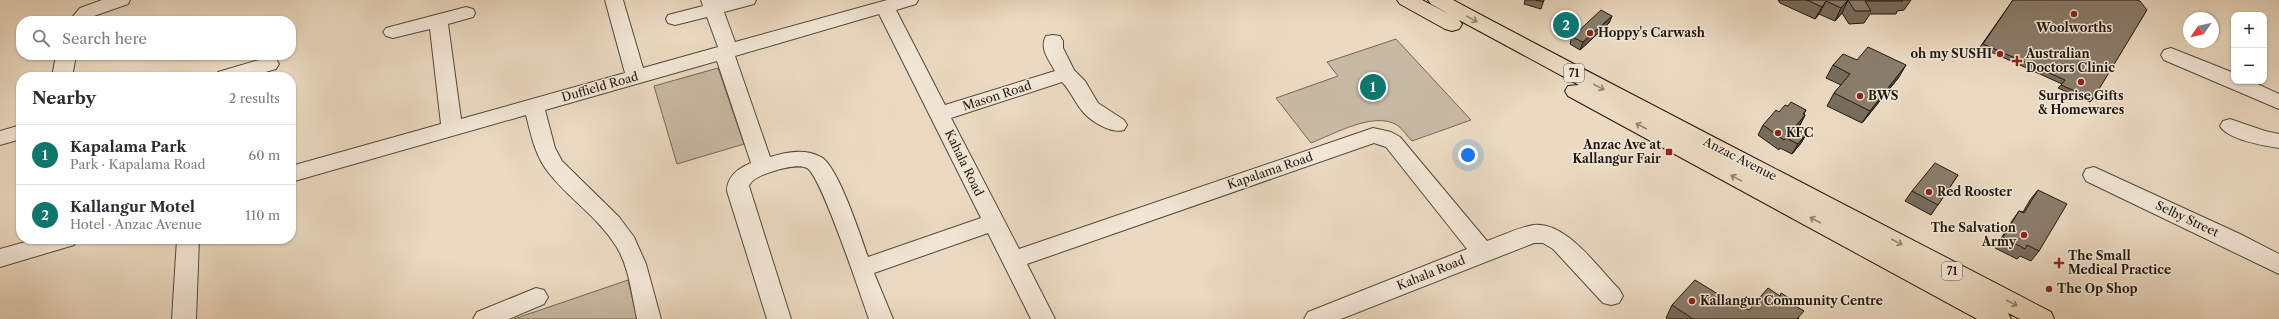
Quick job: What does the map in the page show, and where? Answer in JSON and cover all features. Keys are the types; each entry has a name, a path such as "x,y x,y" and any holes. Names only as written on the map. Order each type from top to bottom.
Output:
{"highway":[{"name":"Anzac Avenue","path":"1407,0 1999,319"},
{"name":"Anzac Avenue","path":"1438,0 1650,114 1761,170 2042,319"}],"street":[{"path":"83,16 87,12 121,0"},
{"path":"614,0 636,77"},
{"path":"674,19 712,5 747,0"},
{"name":"Duffield Road","path":"296,173 909,0"},
{"path":"712,5 763,167"},
{"name":"Kahala Road","path":"884,7 940,114 993,223 1043,319"},
{"path":"393,32 466,13"},
{"path":"438,20 452,129"},
{"path":"1053,41 1053,48 1060,76 1078,86 1091,108 1116,126"},
{"path":"2171,55 2231,80"},
{"path":"63,72 65,60"},
{"path":"243,72 269,64"},
{"name":"Mason Road","path":"940,114 1060,76"},
{"path":"2240,84 2279,102"},
{"path":"534,105 545,148 555,166 611,223 626,243 635,264 649,319"},
{"path":"2230,126 2262,138 2279,141"},
{"path":"0,138 16,133"},
{"name":"Kapalama Road","path":"1013,260 1373,135 1384,137 1393,142 1483,252"},
{"path":"779,319 737,186 744,176 763,167 802,159 810,161 820,167 881,319"},
{"name":"Selby Street","path":"2094,175 2232,240 2279,265"},
{"path":"861,268 993,223"},
{"name":"Kahala Road","path":"1316,319 1483,252 1533,234 1547,234 1561,242 1610,296"},
{"path":"0,258 49,244"},
{"path":"184,319 188,244"},
{"path":"485,319 536,297"}],"shaded area":[{"path":"1396,39 1471,120 1412,141 1397,125 1388,121 1366,122 1354,125 1311,143 1276,98 1338,76 1327,62"},
{"path":"718,68 744,144 677,164 654,86"},
{"path":"628,280 637,319 514,319"}],"building":[{"path":"1807,0 1848,0 1841,8 1826,1 1822,7"},
{"path":"1848,0 1903,1 1865,1 1871,11 1855,11"},
{"path":"2013,0 2136,0 2140,1 2147,10 2093,99 2061,85 2065,80 1983,44"},
{"path":"1601,10 1612,16 1583,42 1572,37"},
{"name":"BWS","path":"1868,47 1906,65 1870,111 1834,93 1850,74 1833,65 1843,54 1857,60"},
{"path":"1791,102 1806,110 1803,114 1805,115 1795,127 1807,133 1798,144 1786,138 1784,140 1763,125 1776,110 1779,112 1785,105 1788,106"},
{"name":"Red Rooster","path":"1935,163 1958,175 1938,205 1912,191"},
{"name":"The Salvation Army","path":"2038,190 2067,204 2039,251 2027,245 2025,249 2003,237 2019,211 2024,213"},
{"path":"1695,280 1726,299 1728,297 1749,310 1768,288 1780,296 1781,293 1794,301 1792,304 1804,311 1797,319 1693,319 1672,305"}],"place":[{"name":"Woolworths","path":"2074,14"},
{"name":"Kallangur Motel","path":"1566,25"},
{"name":"Hoppy's Carwash","path":"1590,33"},
{"name":"oh my SUSHI","path":"2000,54"},
{"name":"Australian Doctors Clinic","path":"2017,61"},
{"name":"Surprise Gifts & Homewares","path":"2081,82"},
{"name":"Kapalama Park","path":"1373,87"},
{"name":"BWS","path":"1860,96"},
{"name":"KFC","path":"1778,133"},
{"name":"Anzac Ave at Kallangur Fair","path":"1669,152"},
{"name":"Red Rooster","path":"1929,192"},
{"name":"The Salvation Army","path":"2024,235"},
{"name":"The Small Medical Practice","path":"2059,263"},
{"name":"The Op Shop","path":"2049,289"},
{"name":"Kallangur Community Centre","path":"1692,301"}]}
